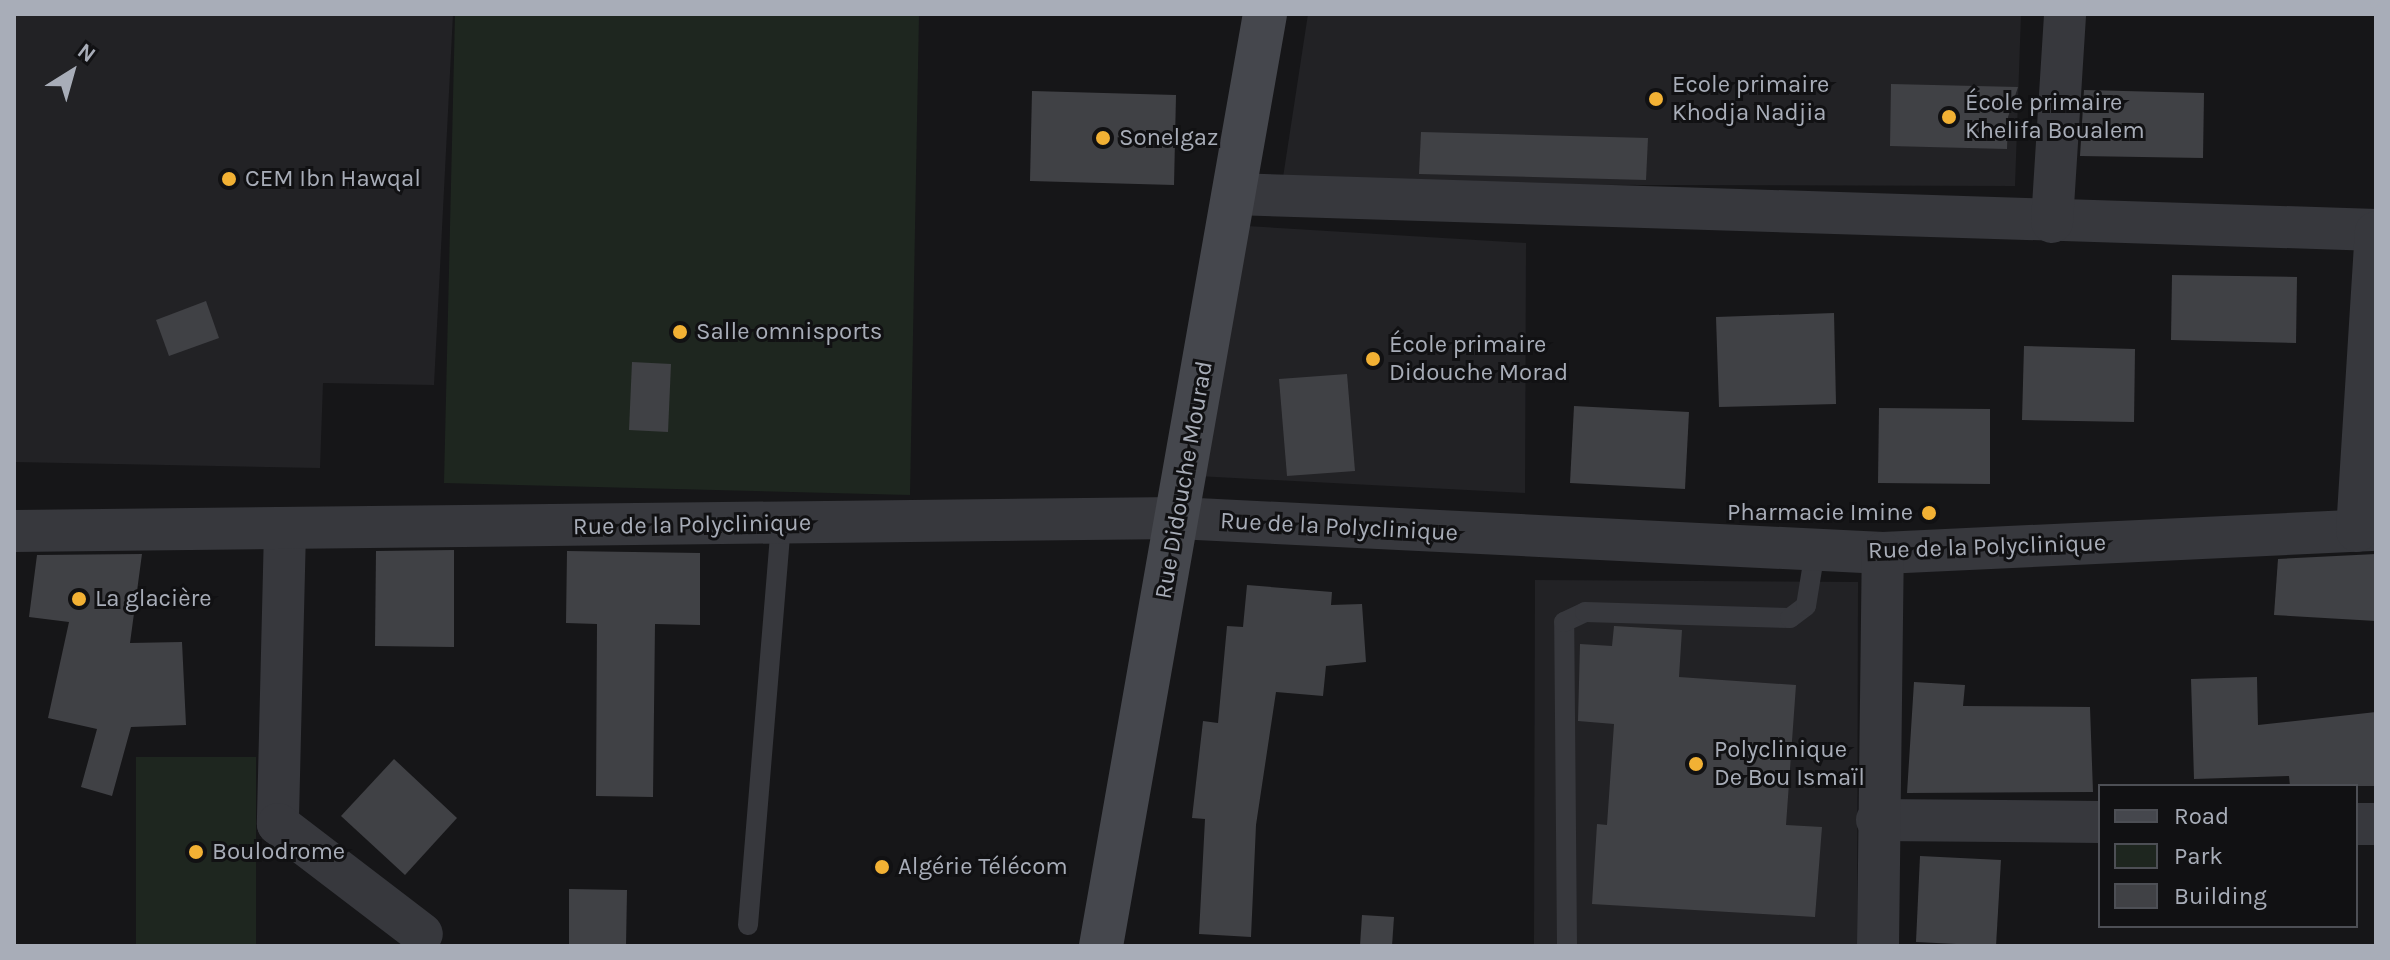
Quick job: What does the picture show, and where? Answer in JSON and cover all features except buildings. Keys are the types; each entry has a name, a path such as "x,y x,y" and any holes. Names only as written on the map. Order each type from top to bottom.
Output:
{"main road":[{"name":"Rue Didouche Mourad","path":"1101,946 1265,14"}],"street":[{"path":"2052,222 2065,14"},
{"path":"1233,194 2376,231 2367,530"},
{"name":"Rue de la Polyclinique","path":"14,531 1177,518 1883,553 2367,530"},
{"path":"285,530 278,824 422,934"},
{"path":"1878,946 1877,820 1883,553"},
{"path":"1877,820 2098,822"}],"lane":[{"path":"748,925 781,524"},
{"path":"1567,946 1564,622 1585,612 1790,618 1806,606 1815,551"}],"shaded area":[{"name":"CEM Ibn Hawqal","path":"14,14 453,14 434,385 323,383 320,468 14,462"},
{"name":"Ecole primaire Khodja Nadjia","path":"1308,14 2021,14 2015,186 1282,184"},
{"name":"École primaire Didouche Morad","path":"1247,226 1526,243 1525,493 1197,476"},
{"name":"Polyclinique De Bou Ismaïl","path":"1535,580 1858,582 1857,946 1534,946"}],"green space":[{"name":"Salle omnisports","path":"455,14 919,14 910,495 444,483"},
{"name":"Boulodrome","path":"136,757 256,757 256,946 136,946"}],"place":[{"name":"Ecole primaire Khodja Nadjia","path":"1656,99"},
{"name":"École primaire Khelifa Boualem","path":"1949,117"},
{"name":"Sonelgaz","path":"1103,138"},
{"name":"CEM Ibn Hawqal","path":"229,179"},
{"name":"Salle omnisports","path":"680,332"},
{"name":"École primaire Didouche Morad","path":"1373,359"},
{"name":"Pharmacie Imine","path":"1929,513"},
{"name":"La glacière","path":"79,599"},
{"name":"Polyclinique De Bou Ismaïl","path":"1696,764"},
{"name":"Boulodrome","path":"196,852"},
{"name":"Algérie Télécom","path":"882,867"}]}
